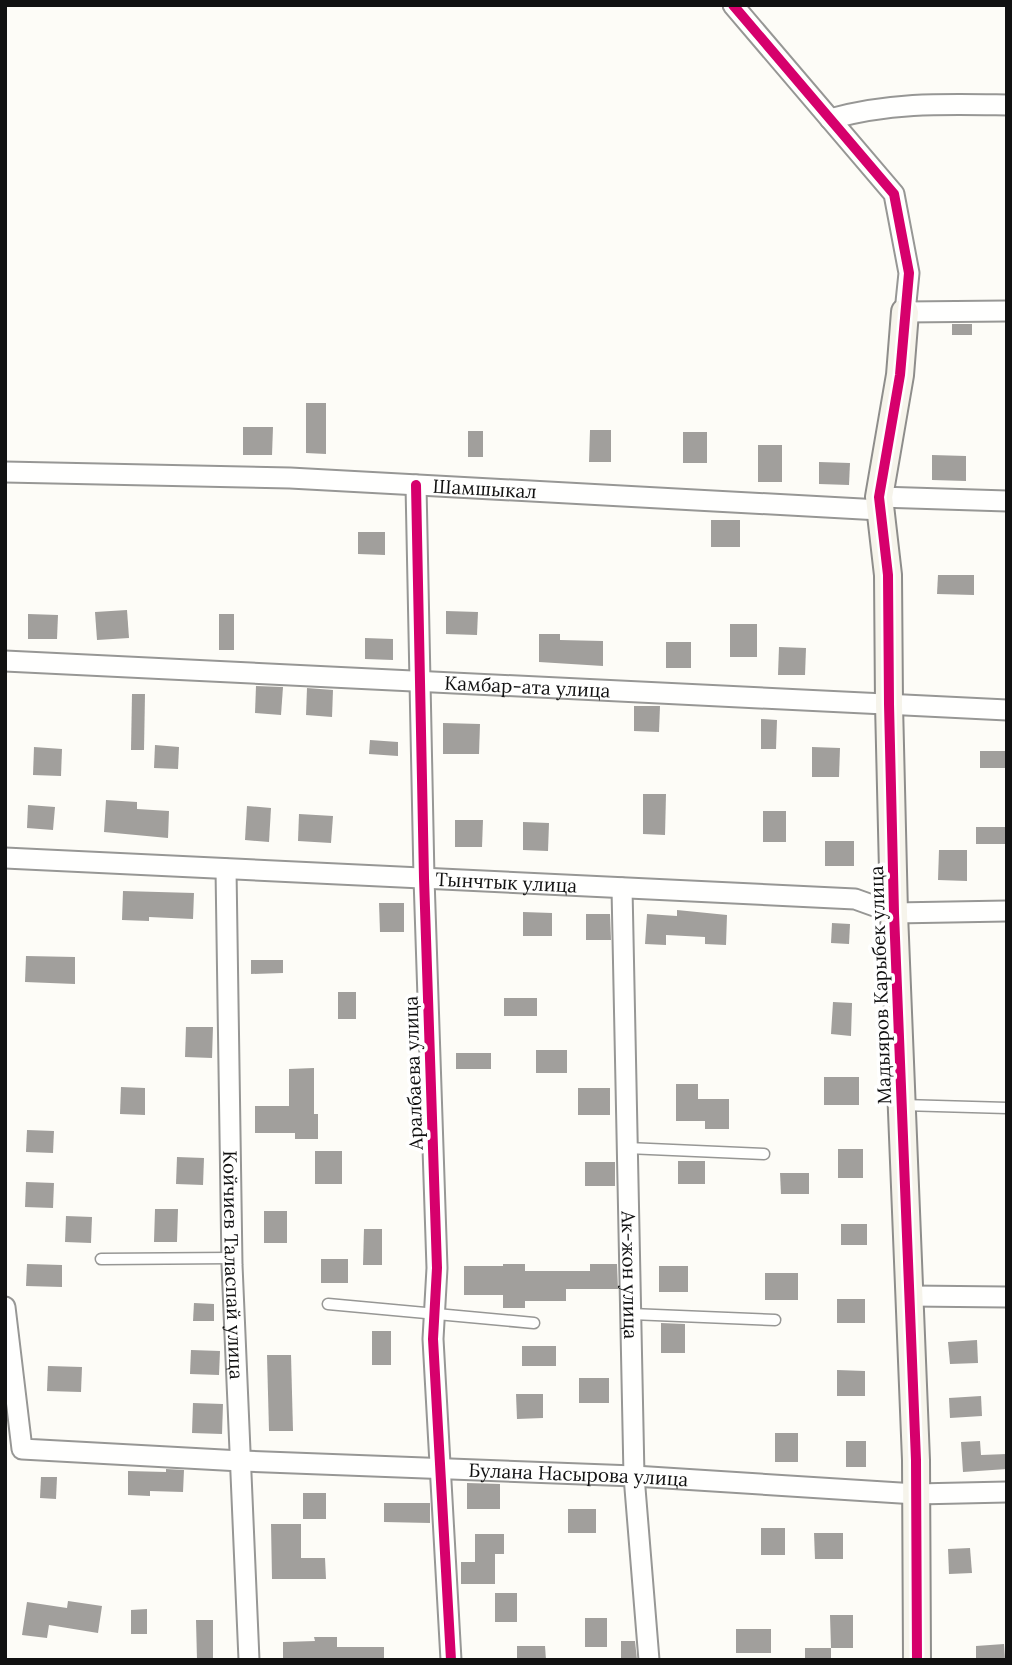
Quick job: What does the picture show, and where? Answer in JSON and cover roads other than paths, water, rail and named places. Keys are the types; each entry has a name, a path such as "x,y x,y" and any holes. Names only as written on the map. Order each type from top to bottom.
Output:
{"street":[{"path":"733,5 894,194 909,273 905,312 1007,311"},
{"path":"830,119 857,111 913,104 1007,105"},
{"name":"Мадыяров Карыбек улица","path":"905,312 900,375 880,503 888,575 894,913 916,1494 917,1660"},
{"name":"Шамшыкал","path":"5,472 290,478 880,503 1007,501"},
{"name":"Аралбаева улица","path":"416,485 424,878 437,1268 433,1339 452,1660"},
{"name":"Камбар-ата улица","path":"5,661 1007,710"},
{"name":"Тынчтык улица","path":"5,859 855,899 894,913 1007,911"},
{"name":"Койчиев Таласпай улица","path":"226,869 232,1258 249,1660"},
{"name":"Ак-жон улица","path":"622,888 634,1476 649,1660"},
{"path":"909,1296 1007,1297"},
{"name":"Булана Насырова улица","path":"5,1307 22,1449 241,1461 634,1476 916,1494 1007,1492"}],"lane":[{"path":"902,1105 1007,1108"},
{"path":"627,1148 764,1154"},
{"path":"102,1259 232,1258"},
{"path":"328,1304 534,1323"},
{"path":"631,1314 775,1320"}]}
